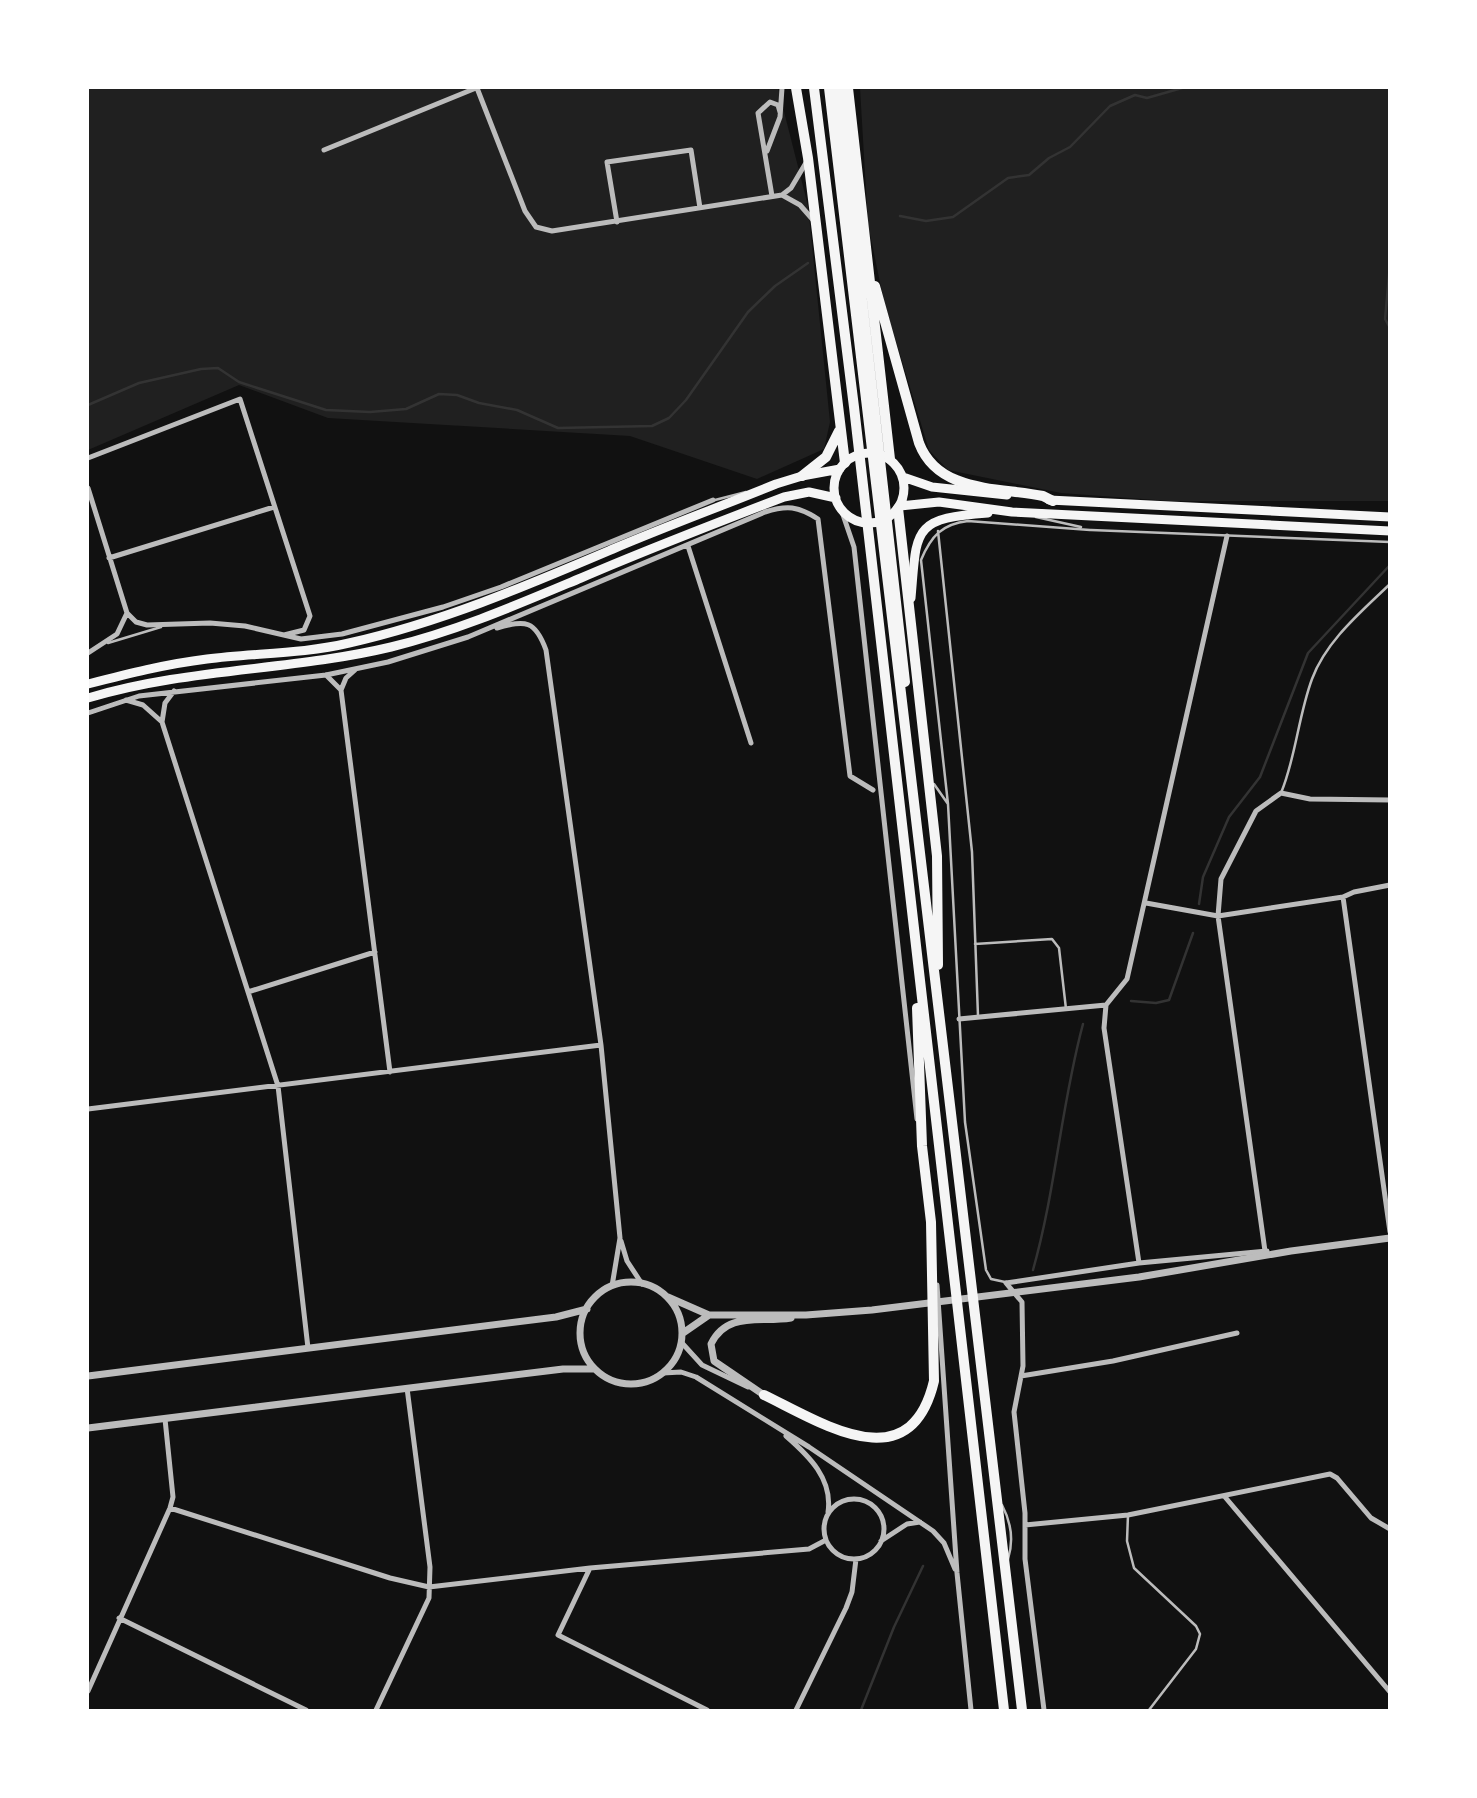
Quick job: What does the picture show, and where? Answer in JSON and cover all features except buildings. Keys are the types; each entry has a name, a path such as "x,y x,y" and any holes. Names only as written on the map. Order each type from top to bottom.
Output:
{"highway":[{"path":"796,88 808,158 842,466"},
{"path":"814,88 854,407 1004,1710"},
{"path":"829,88 870,407 1022,1710"},
{"path":"838,88 870,407"},
{"path":"848,88 890,459"},
{"path":"853,119 855,88"},
{"path":"866,255 919,443 928,462 950,479 1053,500"},
{"path":"802,475 826,457 839,431"},
{"path":"899,507 909,621 937,856 940,945 937,990"},
{"path":"764,1395 841,1433 858,1438 891,1436 916,1420 931,1395 934,1381 931,1222 922,1146 916,1024 919,980"}],"main road":[{"path":"88,684 143,670 205,659 349,643 467,610 776,484 842,466 867,453 890,459 903,477 904,492 899,507"},
{"path":"842,466 835,483 836,498 841,509 849,516 870,523 881,521 899,507 939,502 1012,512 1390,531"},
{"path":"903,477 932,487 1076,502 1390,517"},
{"path":"88,698 175,677 333,660 394,646 519,605 809,492 836,498"},
{"path":"909,621 911,562 919,534 939,519 953,515 1012,512"}],"street":[{"path":"324,150 476,88 525,211 536,228 552,231 782,195 791,188 808,158"},
{"path":"766,154 780,112 782,88"},
{"path":"772,196 758,113 770,102 778,105 780,112"},
{"path":"617,222 607,162 691,150 700,208"},
{"path":"782,195 800,205 816,224"},
{"path":"88,458 240,399 310,616 304,630 281,636"},
{"path":"88,488 127,613 136,622 164,626 245,626 301,639 342,634 443,607 713,500"},
{"path":"109,558 274,506"},
{"path":"468,637 688,545 764,508 800,507 818,519 850,776 873,790"},
{"path":"841,509 854,547 905,1029 922,1146"},
{"path":"1139,1263 1104,1028 1106,1005 1127,979 1227,536"},
{"path":"688,545 751,743"},
{"path":"88,653 108,643 117,634 127,613"},
{"path":"88,713 126,700 174,691 326,675 356,669 519,622 532,625 541,634 547,650 601,1045 620,1237 627,1261 642,1284 709,1315 806,1315 872,1310 1139,1277 1291,1251 1390,1238"},
{"path":"356,669 346,678 341,690 390,1072"},
{"path":"326,675 341,690"},
{"path":"174,691 166,703 162,722 278,1086 308,1348"},
{"path":"126,700 143,705 162,722"},
{"path":"1265,1251 1219,916 1221,879 1256,811 1281,793 1310,799 1390,800"},
{"path":"1146,903 1219,916 1343,897 1354,891 1390,885"},
{"path":"1343,897 1390,1232"},
{"path":"248,992 375,952"},
{"path":"959,1019 1106,1005"},
{"path":"88,1109 601,1045"},
{"path":"931,1222 946,1391 957,1573 971,1710"},
{"path":"612,1286 620,1237"},
{"path":"1006,1283 1139,1263 1291,1251"},
{"path":"1006,1283 1022,1302 1023,1366 1014,1412 1025,1525 1025,1559 1044,1710"},
{"path":"642,1284 612,1286 597,1295 587,1309 581,1324 581,1340 585,1355 594,1369 607,1379 621,1383 640,1384 663,1373 681,1372 696,1377 920,1521 944,1543 957,1573"},
{"path":"663,1373 677,1356 683,1333 676,1308 668,1297"},
{"path":"88,1376 556,1317 587,1309"},
{"path":"683,1333 709,1315"},
{"path":"764,1395 714,1361 710,1344 715,1334 732,1321 770,1322 806,1315"},
{"path":"1021,1376 1113,1361 1237,1334"},
{"path":"682,1343 702,1365 764,1395"},
{"path":"88,1428 563,1369 594,1369"},
{"path":"376,1710 423,1614 429,1587 430,1567 407,1388"},
{"path":"88,1691 170,1508 173,1497 165,1419"},
{"path":"775,1428 807,1454 821,1474 830,1500 824,1527 826,1540 833,1550 843,1557 856,1559 866,1556 881,1541 907,1524 920,1521"},
{"path":"1025,1525 1128,1515 1330,1474 1337,1478 1371,1518 1390,1529"},
{"path":"1225,1497 1390,1692"},
{"path":"828,1514 836,1504 849,1499 862,1500 873,1506 881,1516 884,1529 881,1541"},
{"path":"170,1508 390,1578 429,1587 590,1568 809,1549 826,1540"},
{"path":"796,1710 846,1608 856,1559"},
{"path":"590,1568 558,1635 707,1710"},
{"path":"119,1618 306,1710"}],"lane":[{"path":"713,500 776,484"},
{"path":"1012,512 1090,530"},
{"path":"1006,1283 991,1279 986,1270 965,1122 948,804 920,560 928,543 938,531 950,523 968,521 1090,530 1390,542"},
{"path":"938,531 972,852 978,1018"},
{"path":"1281,793 1289,774 1303,708 1313,676 1340,634 1390,584"},
{"path":"108,643 164,626"},
{"path":"927,764 935,788 948,804"},
{"path":"975,944 1052,939 1059,948 1066,1009"},
{"path":"1128,1515 1127,1541 1134,1567 1196,1626 1200,1634 1196,1649 1149,1710"}],"shaded area":[{"path":"88,88 778,88 808,206 830,422 824,449 757,479 630,436 328,418 239,385 88,450"},
{"path":"860,88 1389,88 1389,501 1170,501 1061,493 948,470 929,450 884,302 868,224"}],"waterway":[{"path":"900,216 926,221 953,217 1008,178 1029,175 1049,158 1070,147 1110,106 1135,95 1147,98 1182,88"},
{"path":"88,405 139,383 201,369 218,368 239,382 326,410 370,412 406,409 439,394 457,395 479,403 517,410 558,428 652,426 669,418 686,400 748,312 775,286 808,263"},
{"path":"1390,264 1385,319 1390,328"},
{"path":"1199,904 1203,877 1229,817 1260,777 1308,653 1390,565"},
{"path":"1131,1001 1156,1003 1169,1000 1193,933"},
{"path":"1033,1270 1083,1024"},
{"path":"861,1710 894,1627 923,1566"}]}
